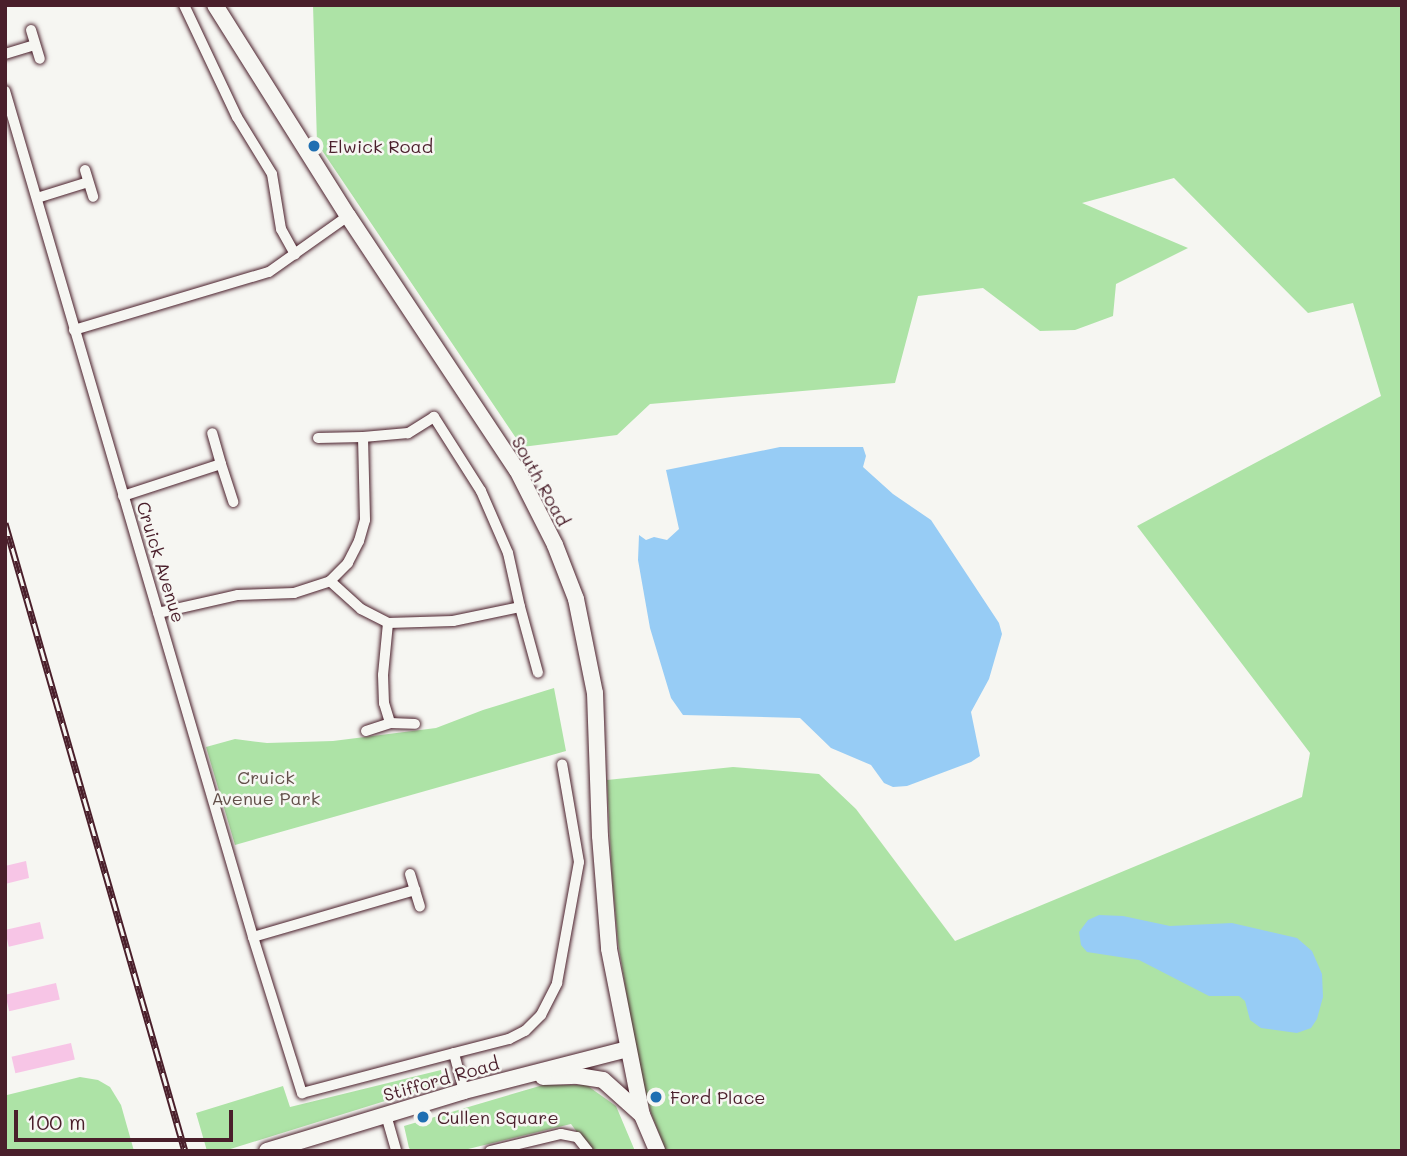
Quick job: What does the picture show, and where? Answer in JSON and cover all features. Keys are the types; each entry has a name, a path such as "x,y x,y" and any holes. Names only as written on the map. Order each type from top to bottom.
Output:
{"main road":[{"name":"South Road","path":"215,5 348,216 517,470 555,545 576,599 595,693 600,836 609,949 642,1115 657,1151"},
{"name":"Stifford Road","path":"267,1151 464,1091 627,1049"},
{"path":"511,1078 578,1076 603,1080 642,1115"}],"street":[{"path":"184,5 237,117 272,174 281,229 295,254"},
{"path":"31,30 40,59"},
{"path":"5,54 36,45"},
{"name":"Cruick Avenue","path":"5,91 253,937 302,1093 454,1053"},
{"path":"85,170 93,197"},
{"path":"37,198 88,182"},
{"path":"74,330 269,272 348,216"},
{"path":"318,438 408,433 434,417 481,491 508,553 538,673"},
{"path":"212,433 233,502"},
{"path":"158,612 238,595 294,593 330,580 348,563 359,541 365,520 363,437"},
{"path":"123,496 221,464"},
{"path":"330,580 361,609 388,623 453,621 520,607"},
{"path":"388,623 383,676 384,703 390,723"},
{"path":"366,731 390,723 415,723"},
{"path":"464,1091 454,1053 509,1039 525,1031 552,997 579,863 562,764"},
{"path":"410,874 420,907"},
{"path":"253,937 415,890"},
{"path":"386,1115 397,1151"},
{"path":"490,1151 561,1134 577,1137 588,1151"}],"green space":[{"path":"313,5 1402,5 1402,1151 666,1151 651,1113 636,1053 618,942 612,876 607,780 733,767 819,774 856,809 955,941 1302,797 1310,753 1137,526 1381,396 1353,303 1308,313 1174,178 1082,203 1188,248 1116,284 1113,316 1075,330 1040,331 983,288 918,296 895,383 650,404 617,435 522,447 317,143"},
{"name":"Cruick Avenue Park","path":"554,688 566,751 235,845 206,747 235,739 267,743 333,741 436,728"},
{"path":"441,1070 443,1083 224,1151 207,1151 196,1113 283,1086 290,1107"},
{"path":"80,1077 98,1080 110,1087 121,1105 134,1151 5,1151 7,1095"},
{"path":"543,1085 587,1085 616,1106 635,1151 591,1151 571,1124 460,1151 412,1151 409,1148 404,1126"}],"water":[{"path":"780,447 863,447 866,456 863,467 893,494 931,520 999,623 1002,634 989,679 971,712 980,756 971,762 907,786 893,787 884,783 871,765 831,748 800,718 683,715 671,698 650,628 638,560 639,535 646,540 654,537 667,540 679,529 666,470"},
{"path":"1099,915 1123,916 1170,926 1232,923 1297,938 1312,951 1322,974 1323,997 1317,1019 1311,1028 1297,1033 1261,1028 1250,1020 1245,1001 1239,996 1209,996 1139,960 1087,952 1081,945 1079,932 1088,920"}],"building":[{"path":"26,861 29,878 5,884 5,866"},
{"path":"40,922 44,939 9,947 5,930"},
{"path":"56,983 60,1000 9,1011 5,995"},
{"path":"71,1043 75,1060 15,1073 12,1057"}],"railway":[{"path":"5,523 185,1151"}],"place":[{"name":"Elwick Road","path":"314,146"},
{"name":"Ford Place","path":"656,1097"},
{"name":"Cullen Square","path":"423,1117"}]}
